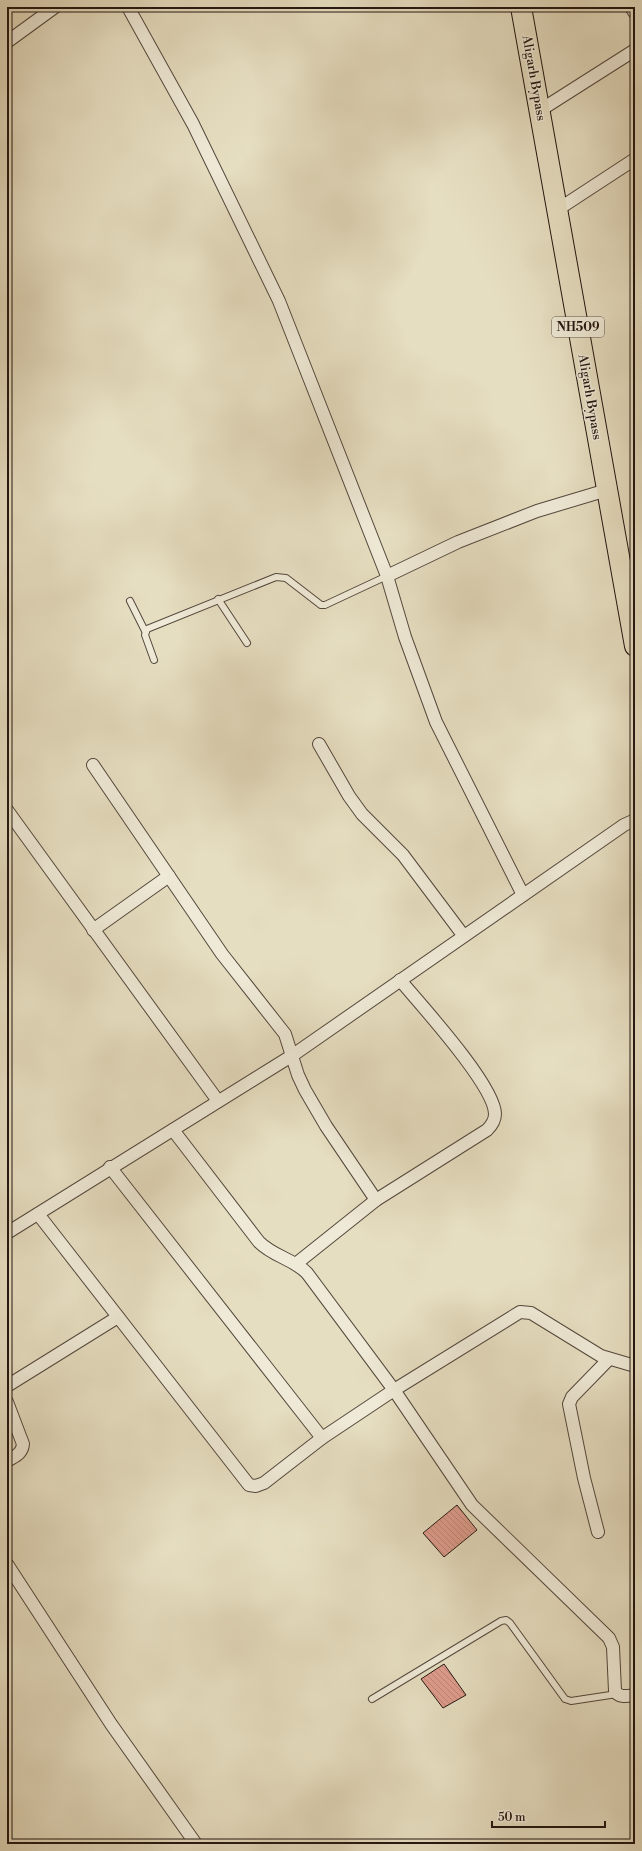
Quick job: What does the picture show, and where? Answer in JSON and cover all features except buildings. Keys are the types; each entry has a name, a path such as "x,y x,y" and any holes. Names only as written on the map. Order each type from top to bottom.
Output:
{"highway":[{"name":"Aligarh Bypass","path":"521,7 635,646"}],"street":[{"path":"7,42 55,7"},
{"path":"631,7 635,13"},
{"path":"132,8 193,124 280,301 388,576 405,637 436,722 523,894"},
{"path":"539,110 635,50"},
{"path":"557,210 635,159"},
{"path":"388,576 458,542 537,512 607,490"},
{"path":"319,744 349,796 362,814 403,855 463,935"},
{"path":"93,765 222,954 285,1034 293,1054 298,1075 305,1090 326,1126 376,1200"},
{"path":"7,810 218,1101"},
{"path":"7,1233 110,1167 173,1130 293,1054 463,935 624,825 635,820"},
{"path":"93,930 169,876"},
{"path":"297,1264 376,1200 487,1130 495,1116 494,1106 482,1083 466,1060 400,980"},
{"path":"173,1130 259,1242 267,1250 297,1264 307,1273 394,1390 472,1505 612,1642 615,1691 617,1694 622,1696 635,1696"},
{"path":"110,1167 322,1438"},
{"path":"38,1214 249,1484 256,1486 264,1483 322,1438 394,1390 520,1312 531,1313 609,1359 635,1366"},
{"path":"7,1386 118,1318"},
{"path":"598,1532 584,1478 568,1404 572,1396 609,1359"},
{"path":"7,1402 23,1444 22,1450 19,1454 7,1461"},
{"path":"7,1564 111,1724 196,1844"}],"lane":[{"path":"145,631 150,627 218,599 281,576 286,578 316,603 325,605 388,576"},
{"path":"218,599 247,643"},
{"path":"130,601 145,631 154,660"},
{"path":"372,1699 506,1620 510,1623 565,1699 571,1701 617,1694"}]}
